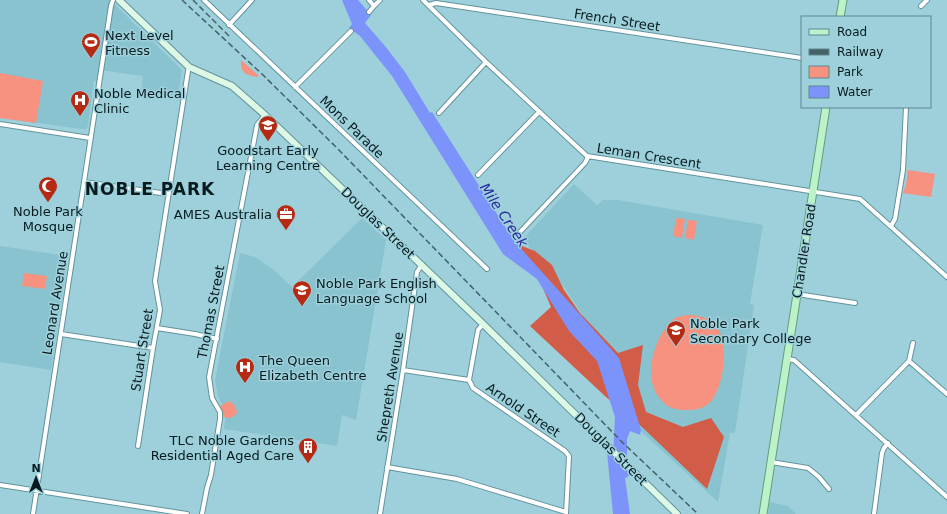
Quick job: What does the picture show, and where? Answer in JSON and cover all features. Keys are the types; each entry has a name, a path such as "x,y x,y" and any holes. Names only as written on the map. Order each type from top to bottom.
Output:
{"main road":[{"name":"Douglas Street","path":"119,0 189,67 232,86 265,115 422,264 674,513"},
{"path":"840,16 842,0"},
{"name":"Chandler Road","path":"763,514 826,108"}],"street":[{"name":"Leonard Avenue","path":"33,514 90,138 113,0"},
{"name":"Mons Parade","path":"204,0 487,269"},
{"path":"229,25 252,0"},
{"path":"369,0 374,6"},
{"path":"369,12 380,0"},
{"name":"Leman Crescent","path":"423,0 486,62 588,157 860,199 947,277"},
{"path":"921,6 927,0"},
{"name":"French Street","path":"429,5 436,3 801,58"},
{"path":"295,87 351,31"},
{"path":"439,113 486,62"},
{"name":"Stuart Street","path":"138,446 152,348 160,306 155,281 189,67"},
{"path":"891,226 895,219 902,170 906,108"},
{"path":"478,175 539,112"},
{"name":"Thomas Street","path":"202,514 211,475 220,419 220,412 212,398 209,377 258,125 265,115"},
{"path":"0,124 90,138"},
{"path":"520,232 586,163 588,157"},
{"path":"84,182 168,194"},
{"name":"Shepreth Avenue","path":"380,514 404,370 417,272 422,264"},
{"path":"797,294 855,303"},
{"name":"Arnold Street","path":"483,324 478,330 469,380 474,388 565,451 569,456 566,513"},
{"path":"157,328 217,339"},
{"path":"61,334 152,348"},
{"path":"856,415 910,361 913,343"},
{"path":"787,359 794,360 947,497"},
{"path":"910,361 947,394"},
{"path":"404,370 469,380"},
{"path":"874,514 882,453 888,443"},
{"path":"771,462 808,468 819,477 829,489"},
{"path":"388,467 457,480 566,513"},
{"path":"0,485 187,514"}],"shaded area":[{"path":"0,0 110,0 182,70 178,96 141,91 143,76 99,70 97,82 94,80 88,126 86,129 0,118"},
{"name":"Noble Park Secondary College","path":"574,184 597,205 603,200 618,200 763,225 750,304 754,305 735,433 730,433 718,502 635,426 610,356 551,268 522,240"},
{"name":"Noble Park English Language School","path":"362,218 386,240 356,420 342,415 337,446 224,429 226,413 218,396 215,380 240,253 255,257 274,270 292,287"},
{"path":"517,244 535,251 552,265 564,290 580,313 618,353 643,345 638,385 646,412 683,427 711,418 724,437 707,489 642,427 606,397 530,326 551,307 539,279 515,245"},
{"path":"0,246 68,256 51,370 0,362"},
{"path":"770,502 788,506 796,514 768,514"}],"green space":[{"path":"241,60 259,76 245,73 242,68"},
{"path":"0,73 43,81 36,123 0,118"},
{"path":"908,170 935,174 931,197 903,193 906,185"},
{"path":"676,218 685,219 682,238 673,236"},
{"path":"688,220 697,221 694,240 685,238"},
{"path":"24,273 47,276 45,289 22,286"},
{"path":"687,315 702,317 715,325 720,332 723,341 724,352 724,362 720,384 716,393 710,403 693,410 682,410 667,406 657,395 651,371 654,353 660,337 665,329 675,318"},
{"path":"229,401 236,409 237,413 231,418 223,417 220,406"}],"water":[{"path":"342,0 358,0 371,15 365,23 405,72 430,113 432,112 506,228 513,235 514,244 517,244 619,358 641,430 640,435 630,431 627,439 627,470 631,475 625,478 630,514 613,514 607,452 613,457 615,417 597,361 569,331 537,279 503,254 392,76 360,36 349,28 352,24"}],"railway":[{"path":"182,0 262,74 338,149 621,441 698,514"},
{"path":"193,0 231,38"}],"place":[{"name":"Next Level Fitness","path":"91,59"},
{"name":"Noble Medical Clinic","path":"80,117"},
{"name":"Goodstart Early Learning Centre","path":"268,142"},
{"name":"Noble Park Mosque","path":"48,203"},
{"name":"AMES Australia","path":"286,231"},
{"name":"Noble Park English Language School","path":"302,307"},
{"name":"Noble Park Secondary College","path":"676,347"},
{"name":"The Queen Elizabeth Centre","path":"245,384"},
{"name":"TLC Noble Gardens Residential Aged Care","path":"308,464"}],"district":[{"name":"NOBLE PARK","path":"150,189"}],"water label":[{"name":"Mile Creek","path":"504,215"}]}
